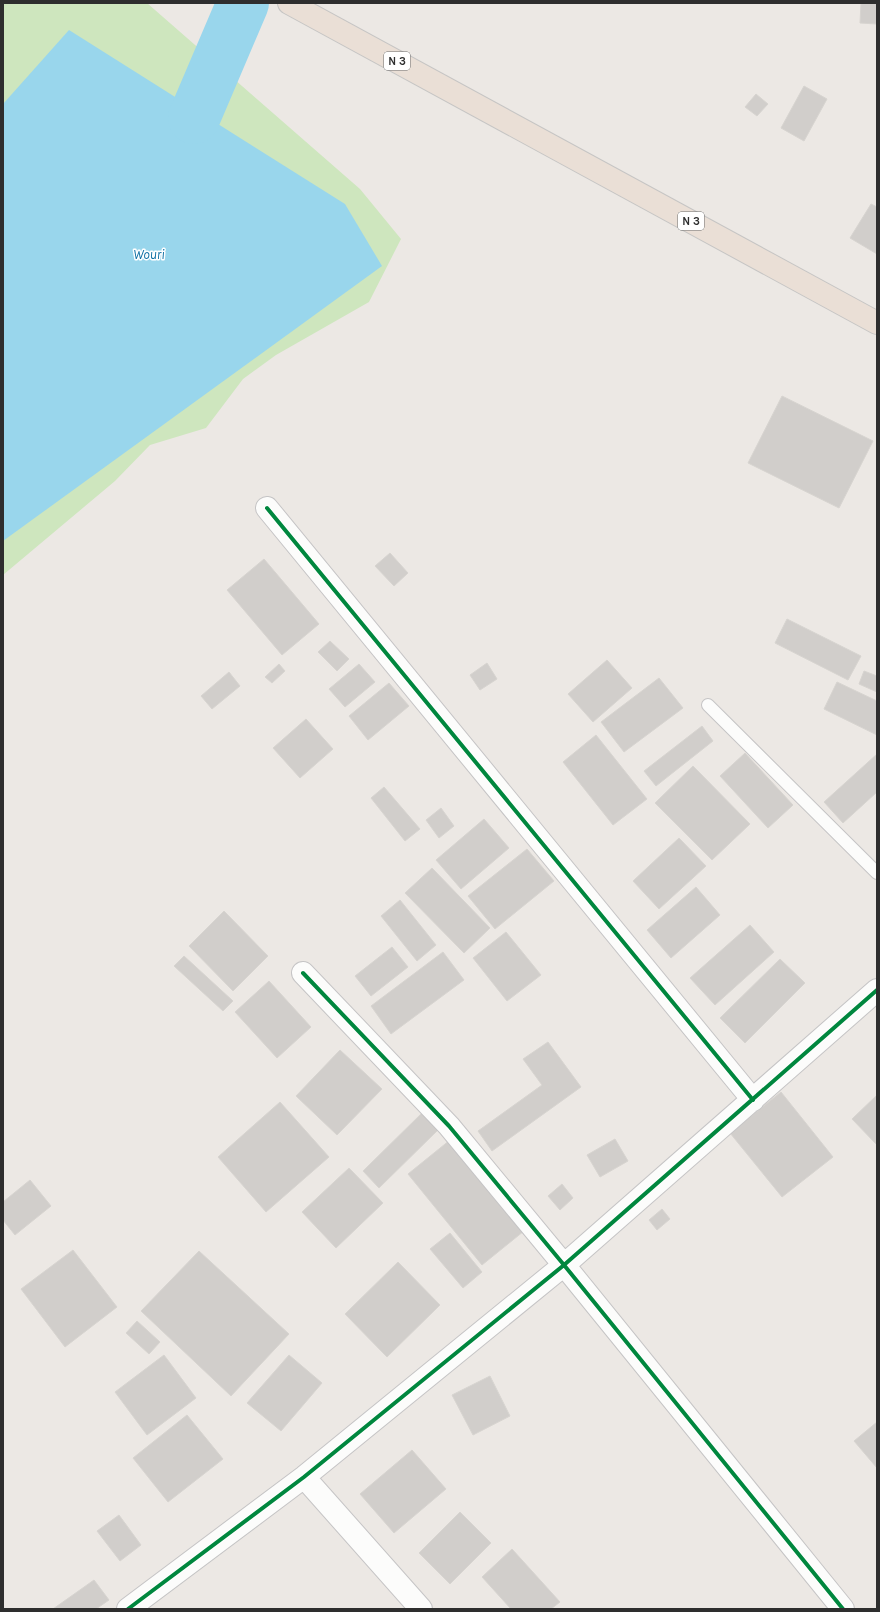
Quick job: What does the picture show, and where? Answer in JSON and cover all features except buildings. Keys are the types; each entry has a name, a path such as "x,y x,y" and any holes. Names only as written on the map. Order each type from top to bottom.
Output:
{"highway":[{"name":"N 3","path":"289,3 877,323"}],"street":[{"path":"267,508 753,1100"},
{"path":"304,974 449,1126 564,1265 843,1609"},
{"path":"128,1609 304,1477 564,1265 877,990"},
{"path":"304,1477 421,1609"}],"lane":[{"path":"708,705 877,873"}],"green space":[{"name":"Wouri","path":"3,3 147,3 360,189 401,239 369,302 276,355 243,379 206,428 150,445 115,481 3,575"}],"water":[{"name":"Wouri","path":"69,30 345,204 382,266 3,541 3,104"}],"waterway":[{"path":"194,118 243,3"}],"cycle path":[{"path":"267,508 753,1100"},
{"path":"303,973 449,1126 564,1265 843,1609"},
{"path":"128,1609 304,1477 564,1265 877,990"}]}
